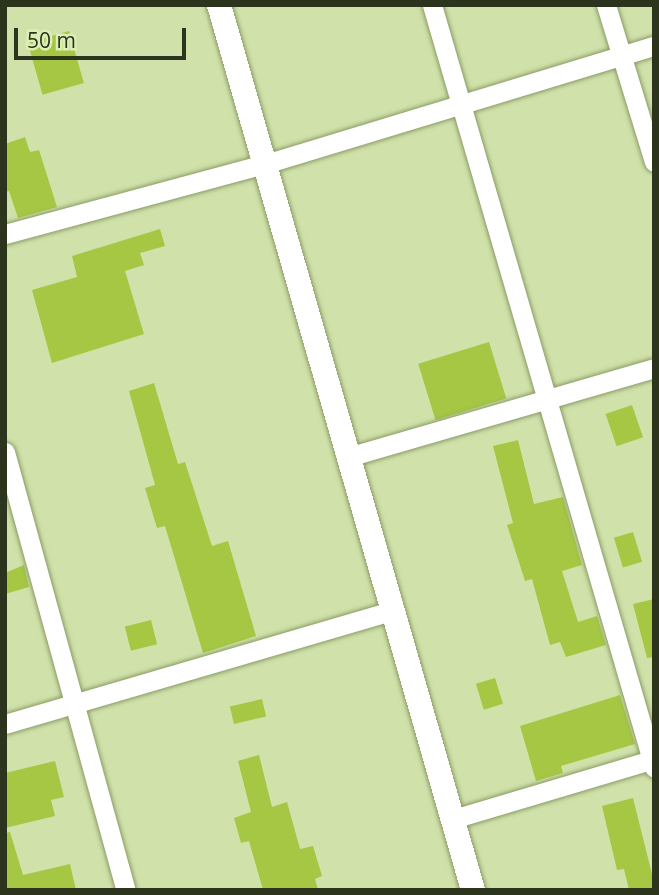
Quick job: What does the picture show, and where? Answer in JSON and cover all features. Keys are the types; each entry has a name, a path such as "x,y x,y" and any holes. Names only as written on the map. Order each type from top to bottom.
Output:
{"street":[{"path":"219,5 472,890"},
{"path":"432,5 653,762 453,819"},
{"path":"606,5 619,56 654,162"},
{"path":"5,234 265,164 654,46"},
{"path":"348,457 654,368"},
{"path":"5,452 126,890"},
{"path":"5,723 392,611"}],"building":[{"path":"69,31 84,83 43,95 28,43"},
{"path":"25,137 30,152 39,150 57,207 18,218 9,191 5,192 5,144"},
{"path":"160,229 165,246 140,253 144,265 125,271 144,334 52,363 32,290 77,277 72,256"},
{"path":"489,342 506,398 435,420 418,364"},
{"path":"154,383 178,464 185,462 212,546 228,541 256,636 203,653 165,526 157,528 145,488 155,485 129,391"},
{"path":"632,405 643,437 617,446 606,414"},
{"path":"518,440 534,504 563,497 582,565 562,571 578,622 597,616 606,645 566,657 560,642 550,645 532,579 525,581 507,525 513,523 493,446"},
{"path":"633,532 642,562 623,567 614,538"},
{"path":"24,565 29,587 5,594 5,573"},
{"path":"654,599 654,657 647,658 633,604"},
{"path":"151,620 157,644 131,651 125,627"},
{"path":"495,678 503,704 484,710 476,684"},
{"path":"620,695 635,744 561,766 563,773 536,781 520,726"},
{"path":"262,699 266,717 234,724 230,706"},
{"path":"259,755 272,807 287,802 300,849 313,846 322,876 315,879 318,890 263,890 249,841 241,843 234,818 251,812 238,761"},
{"path":"55,761 64,797 51,800 55,816 5,828 5,773"},
{"path":"633,798 654,890 629,890 624,869 617,870 602,806"},
{"path":"10,832 23,875 70,864 76,890 5,890 5,833"}]}
